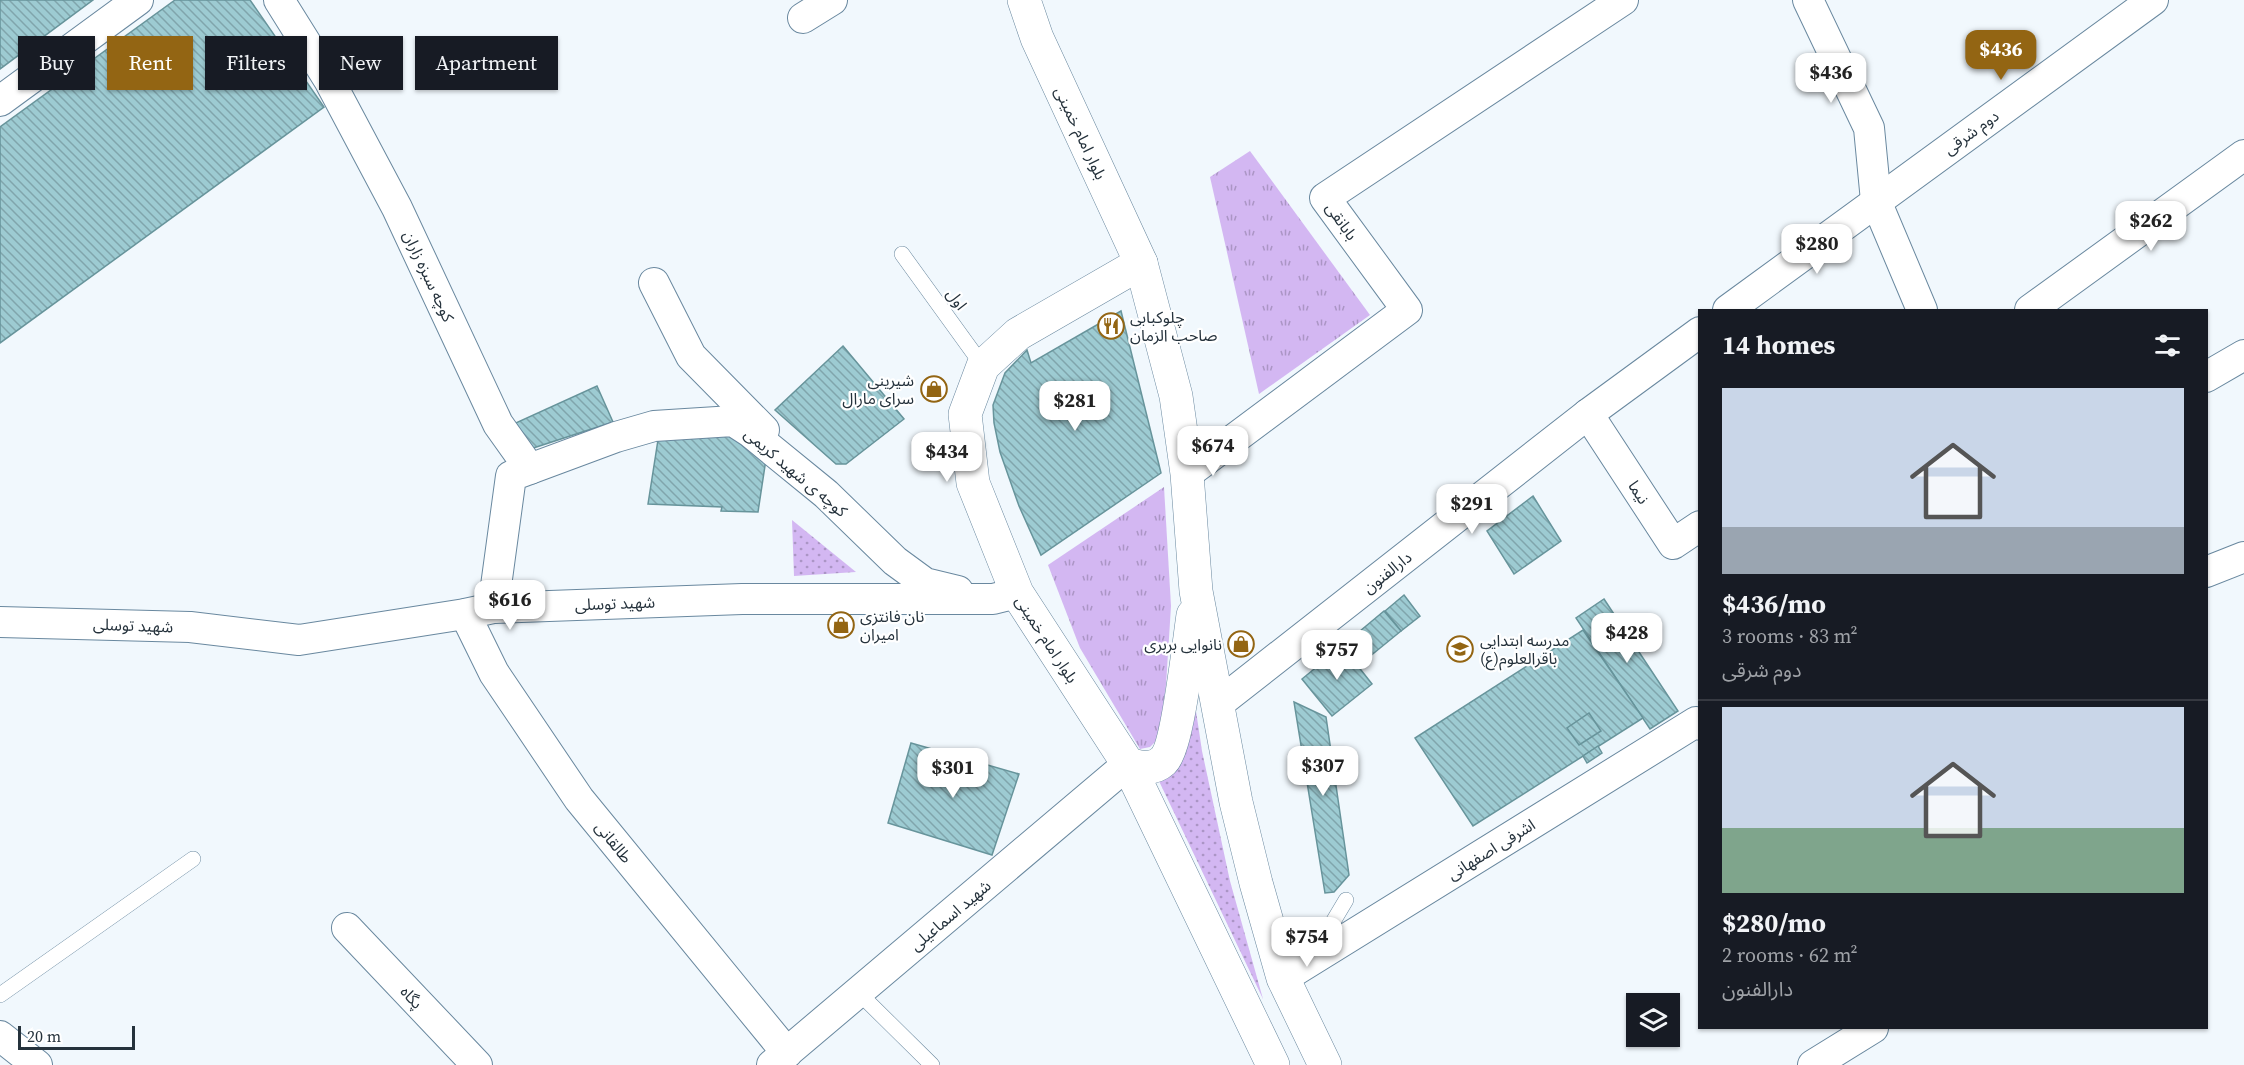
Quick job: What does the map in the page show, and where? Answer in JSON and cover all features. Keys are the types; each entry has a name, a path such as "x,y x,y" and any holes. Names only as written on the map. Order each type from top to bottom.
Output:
{"street":[{"path":"0,102 138,0"},
{"name":"کوچه سبزه زاران","path":"279,0 330,80 397,208 520,473"},
{"path":"803,18 832,0"},
{"name":"بلوار امام خمینی","path":"1024,0 1036,38 1142,263 1176,396 1187,474 1196,591 1236,802 1256,883 1296,970 1325,1065"},
{"name":"بابانقی","path":"1187,474 1407,310 1325,198 1623,0"},
{"path":"1808,0 1869,128 1876,201 1922,309"},
{"name":"دوم شرقی","path":"1876,201 2153,0"},
{"path":"2031,309 2244,154"},
{"path":"1729,309 1876,201"},
{"name":"بلوار امام خمینی","path":"1142,263 1018,334 983,366 965,414 973,483 1005,596 1128,764 1273,1065"},
{"path":"654,283 691,356 826,494"},
{"name":"دارالفنون","path":"1218,704 1588,414 1698,333"},
{"path":"2208,376 2244,355"},
{"name":"نیما","path":"1588,414 1673,544 1698,527"},
{"name":"کوچه ی شهید کریمی","path":"520,473 616,437 654,426 734,421 826,494 895,561 925,583 1005,596"},
{"path":"479,611 520,473"},
{"path":"2208,571 2244,557"},
{"path":"1128,764 1145,768 1157,765 1165,759 1170,746 1196,591"},
{"name":"شهید توسلی","path":"0,622 190,627 298,640 479,611 742,599 1005,596"},
{"name":"طالقانی","path":"479,611 494,673 579,800 779,1059"},
{"name":"اشرفی اصفهانی","path":"1296,970 1696,722 1698,723"},
{"name":"شهید اسماعیلی","path":"779,1059 1128,764"},
{"name":"پگاه","path":"347,928 477,1065"},
{"path":"1822,1063 1872,1029"},
{"path":"0,1036 37,1065"}],"lane":[{"name":"اول","path":"902,254 983,366"},
{"path":"0,995 193,859"},
{"path":"1296,970 1346,900"},
{"path":"859,993 932,1065"}],"green space":[{"path":"1250,151 1370,315 1259,394 1210,177"},
{"path":"1164,487 1171,606 1166,685 1159,738 1150,747 1140,749 1080,648 1048,565"},
{"path":"792,520 856,572 794,576"},
{"path":"1193,691 1202,751 1230,881 1263,999 1158,779"}],"building":[{"path":"0,0 93,0 44,36 18,36 18,56 0,69"},
{"path":"175,0 250,0 275,36 205,36 205,90 307,90 307,82 324,107 0,343 0,127 51,90 95,90 95,58 107,49 107,90 193,90 193,36 125,36"},
{"path":"1121,311 1161,473 1041,555 1019,506 1000,452 993,405 1005,373 1027,350 1031,363"},
{"path":"843,346 904,419 846,464 836,464 775,410"},
{"path":"597,386 613,422 521,452 509,426"},
{"path":"728,434 766,459 758,512 721,511 722,507 648,504 658,440"},
{"path":"1533,496 1561,541 1514,574 1487,531"},
{"path":"1404,595 1420,616 1401,631 1385,611"},
{"path":"1604,599 1678,711 1650,729 1576,618"},
{"path":"1384,611 1401,631 1358,666 1342,646"},
{"path":"1583,630 1643,718 1473,826 1415,738"},
{"path":"1342,646 1372,684 1332,716 1302,679"},
{"path":"1294,702 1326,717 1349,875 1334,892 1325,893"},
{"path":"1589,713 1601,731 1579,745 1567,728"},
{"path":"911,743 1019,774 992,855 888,823"},
{"path":"1598,746 1602,753 1587,763 1583,756"}],"place":[{"name":"چلوکبابی صاحب الزمان","path":"1111,326"},
{"name":"شیرینی سرای مارال","path":"934,389"},
{"name":"نان فانتزی امیران","path":"841,625"},
{"name":"نانوایی بربری","path":"1241,644"},
{"name":"مدرسه ابتدایی باقرالعلوم(ع)","path":"1460,649"}]}
